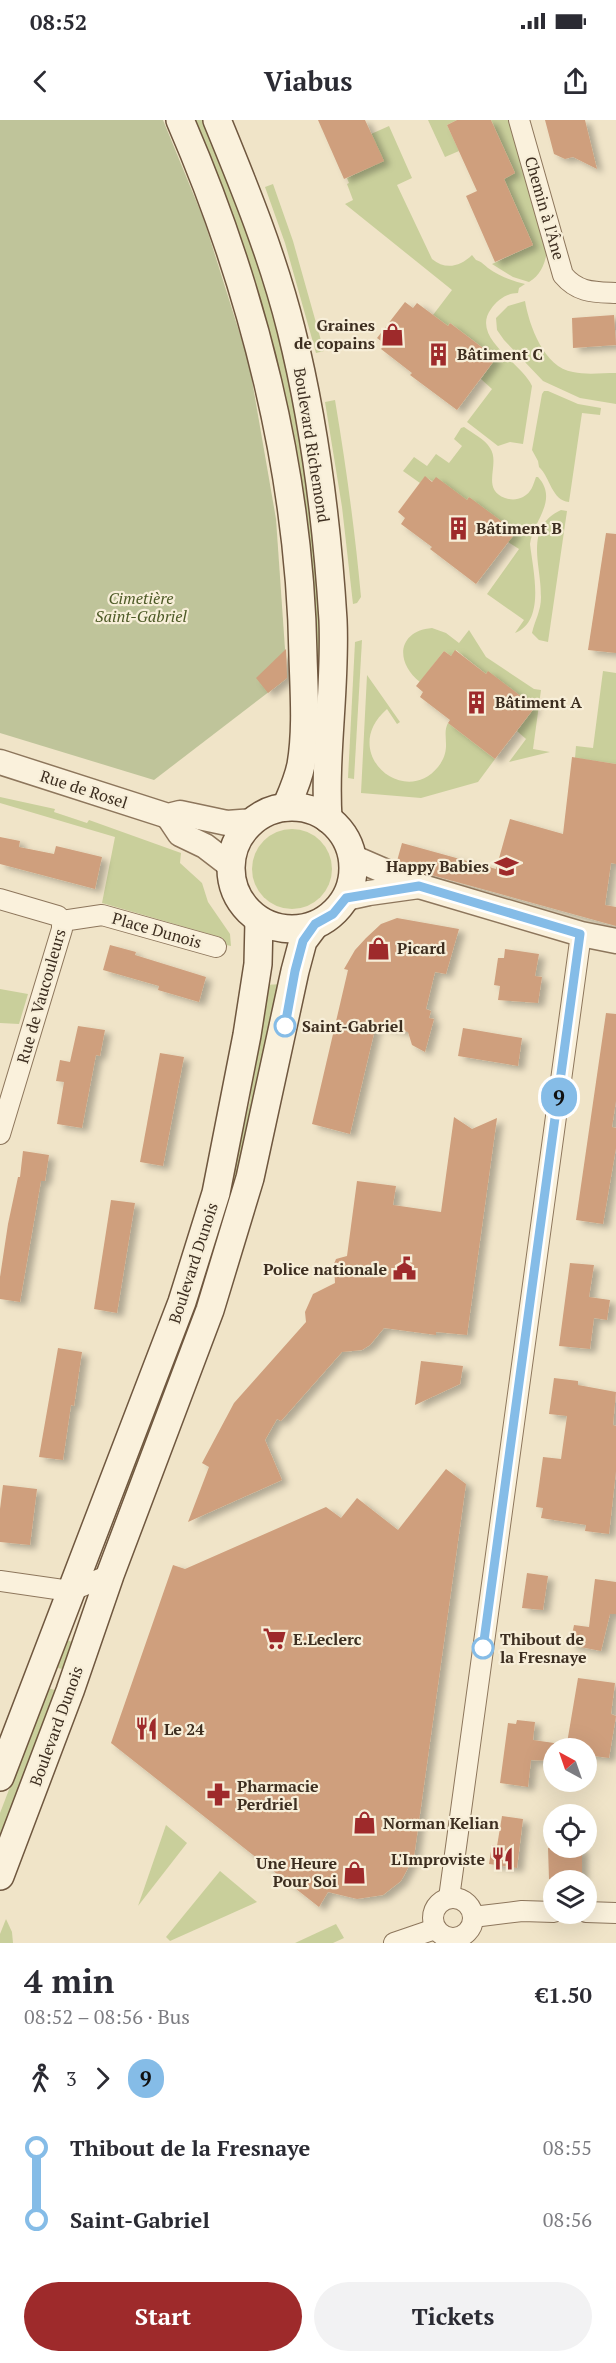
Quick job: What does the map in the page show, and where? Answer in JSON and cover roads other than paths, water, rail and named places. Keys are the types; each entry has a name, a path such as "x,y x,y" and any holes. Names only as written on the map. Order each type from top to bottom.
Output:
{"main road":[{"name":"Boulevard Richemond","path":"180,120 203,173 246,298 281,446 294,526 303,612 304,707 302,763 286,807"},
{"name":"Boulevard Richemond","path":"217,120 262,232 291,328 309,412 323,495 333,632 328,819"},
{"path":"286,807 306,809 328,819 347,842 352,857 352,879 346,898 333,914 315,924 290,929 259,921 238,897 232,878 231,866 237,843 254,821 268,812 286,807"},
{"name":"Boulevard Dunois","path":"0,1777 182,1302 216,1193 247,1035 258,964 259,921"},
{"name":"Boulevard Dunois","path":"0,1876 210,1311 250,1178 303,941 315,924"}],"street":[{"name":"Chemin à l'Âne","path":"519,120 563,275 575,287 584,291 616,293"},
{"name":"Rue de Rosel","path":"0,762 168,816 180,813 227,823 254,821"},
{"path":"168,816 180,834 205,846 231,866"},
{"path":"352,857 419,886 580,934 616,941"},
{"path":"346,898 419,886"},
{"name":"Rue de Vaucouleurs","path":"0,900 58,916 62,921 62,929 0,1134"},
{"name":"Place Dunois","path":"62,921 102,915 216,947"},
{"path":"449,1898 580,934"},
{"path":"0,1581 70,1591 110,1575"},
{"path":"449,1898 456,1898 468,1904 473,1917 469,1931 457,1941 441,1935 432,1922 436,1906 449,1898"},
{"path":"473,1917 522,1911 543,1912"},
{"path":"597,1912 616,1913"},
{"path":"394,1943 435,1929"}],"place":[{"name":"Graines de copains","path":"393,334"},
{"name":"Bâtiment C","path":"439,354"},
{"name":"Bâtiment B","path":"458,528"},
{"name":"Bâtiment A","path":"477,702"},
{"name":"Happy Babies","path":"507,866"},
{"name":"Picard","path":"379,948"},
{"name":"Saint-Gabriel","path":"285,1026"},
{"name":"Police nationale","path":"405,1269"},
{"name":"E.Leclerc","path":"275,1639"},
{"name":"Thibout de la Fresnaye","path":"483,1648"},
{"name":"Le 24","path":"146,1729"},
{"name":"Pharmacie Perdriel","path":"219,1795"},
{"name":"Norman Kelian","path":"365,1823"},
{"name":"L'Improviste","path":"503,1859"},
{"name":"Une Heure Pour Soi","path":"355,1872"}],"park label":[{"name":"Cimetière Saint-Gabriel","path":"141,607"}]}
